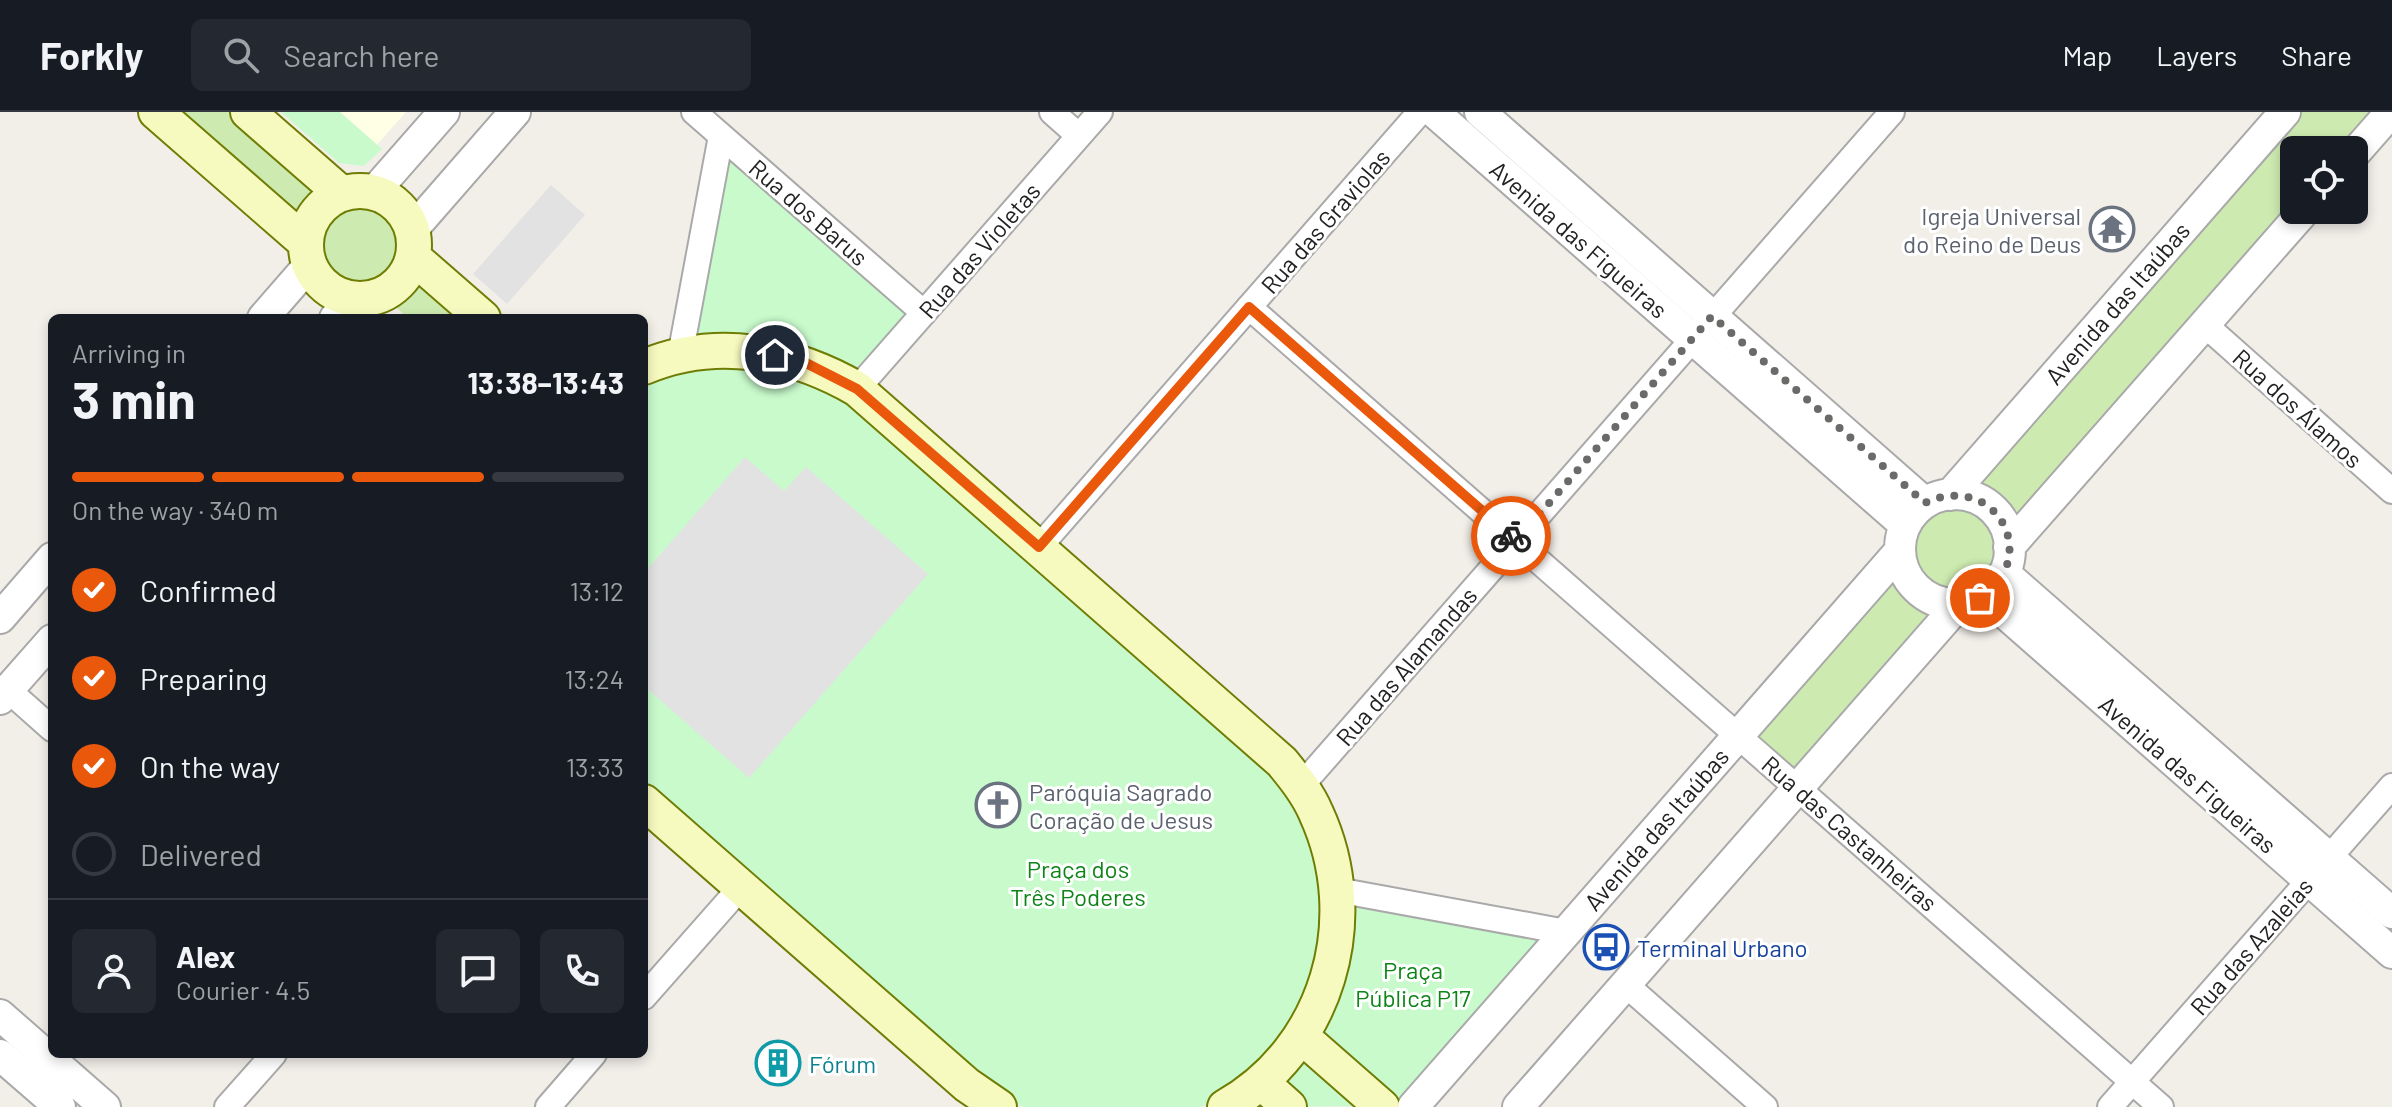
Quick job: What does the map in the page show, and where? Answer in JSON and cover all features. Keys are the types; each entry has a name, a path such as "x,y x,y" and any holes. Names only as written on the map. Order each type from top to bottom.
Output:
{"main road":[{"path":"156,112 308,254 320,281 328,289 361,308 398,284 411,266 413,243"},
{"path":"248,112 358,194 398,207 413,243 479,314"},
{"path":"308,254 308,232 316,213 331,199 358,194"},
{"path":"648,366 680,356 745,351 775,355 818,368 857,389 1272,751 1301,786 1316,811 1327,839 1337,890 1338,927 1334,956 1327,985 1301,1036 1282,1062 1261,1082 1225,1107"},
{"path":"648,806 967,1085 999,1107"},
{"path":"1301,1036 1382,1107"},
{"path":"1261,1082 1289,1107"}],"street":[{"path":"358,194 444,112"},
{"path":"413,243 515,112"},
{"name":"Rua dos Barus","path":"694,112 924,313"},
{"path":"1052,112 1079,136"},
{"name":"Rua das Violetas","path":"857,389 1100,112"},
{"name":"Rua das Graviolas","path":"1039,547 1420,112"},
{"name":"Avenida das Figueiras","path":"1434,112 1693,339 1902,539 1907,578 1916,588 1939,602 1989,580"},
{"name":"Avenida das Figueiras","path":"1480,112 1712,316 1937,499 1970,496 1995,512 2004,524 1989,580"},
{"name":"Rua das Alamandas","path":"1301,786 1892,112"},
{"name":"Avenida das Itaúbas","path":"1937,499 2285,112"},
{"path":"2368,138 2391,112"},
{"path":"680,356 721,136"},
{"path":"1518,1107 1798,788 1989,580 2204,324 2293,224"},
{"path":"266,314 308,254"},
{"name":"Rua das Castanheiras","path":"1249,307 2161,1107"},
{"name":"Rua dos Álamos","path":"2204,324 2392,491"},
{"path":"1902,539 1914,512 1937,499"},
{"name":"Avenida das Itaúbas","path":"1413,1107 1738,736 1902,539"},
{"path":"0,618 48,563"},
{"name":"Avenida das Figueiras","path":"1989,580 2329,857 2392,913"},
{"name":"Avenida das Figueiras","path":"1989,580 2309,880 2392,953"},
{"path":"48,645 4,695 48,726"},
{"name":"Rua das Azaleias","path":"2110,1107 2392,786"},
{"path":"648,992 741,887"},
{"path":"1337,890 1566,932"},
{"path":"1625,984 1765,1107"},
{"path":"0,1015 48,1057"},
{"path":"0,1055 60,1107"},
{"path":"49,1058 105,1107"},
{"path":"227,1107 270,1058"},
{"path":"548,1107 591,1058"}],"shaded area":[{"path":"301,112 406,112 360,164"},
{"path":"551,185 585,215 507,304 473,274"},
{"path":"745,457 784,491 806,467 928,574 749,778 648,690 648,568"}],"green space":[{"path":"173,112 231,112 322,192 307,206 299,222"},
{"path":"281,112 340,112 382,149 364,166 339,163"},
{"path":"2300,112 2375,112 2354,136 2280,136 2280,221 2018,519 1998,497 1972,486"},
{"path":"726,149 926,324 873,388 690,342"},
{"path":"360,201 377,205 391,214 400,228 404,245 400,262 391,276 377,285 360,289 343,285 329,276 320,262 316,245 320,228 329,214 343,205"},
{"path":"418,276 461,314 403,314 391,303 407,291"},
{"name":"Praça dos Três Poderes","path":"715,362 827,384 1274,769 1316,842 1327,927 1291,1031 1232,1091 1201,1107 1023,1107 989,1088 648,790 648,378"},
{"path":"1955,506 1979,513 1991,525 1998,549 1991,573 1979,585 1955,592 1931,585 1919,573 1912,549 1919,525 1931,513"},
{"path":"1896,572 1912,597 1936,613 1794,775 1751,738"},
{"name":"Praça Pública P17","path":"1350,899 1548,936 1398,1106 1247,1107 1261,1097"}],"way so far":[{"path":"1511,536 1516,541 1712,316 1925,503 1955,494 1984,502 1995,512 2004,524 2010,554 2000,581 1980,598"}],"place":[{"name":"Igreja Universal do Reino de Deus","path":"2112,229"},
{"name":"Paróquia Sagrado Coração de Jesus","path":"998,805"},
{"name":"Terminal Urbano","path":"1606,947"},
{"name":"Fórum","path":"778,1063"}],"route":[{"path":"775,355 804,362 857,389 1039,547 1249,307 1511,536"}]}
